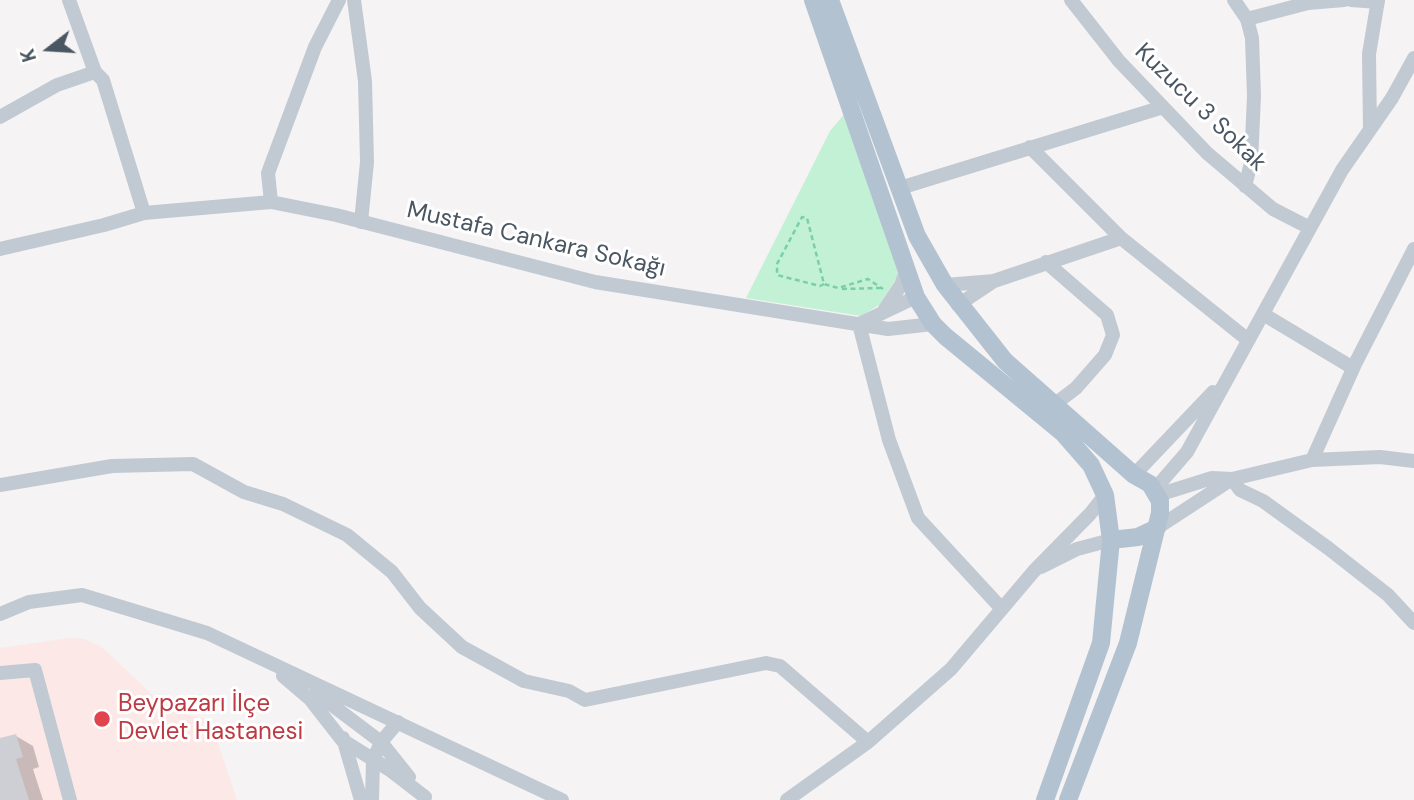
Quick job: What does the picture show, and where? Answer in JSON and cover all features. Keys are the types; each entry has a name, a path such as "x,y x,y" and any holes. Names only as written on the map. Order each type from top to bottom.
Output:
{"main road":[{"path":"813,0 916,297 933,324 1063,433 1091,464 1105,495 1111,540 1101,643 1045,800"},
{"path":"830,0 917,236 958,305 1005,361 1157,492 1160,513 1128,643 1068,800"},
{"path":"916,297 928,289 945,285"},
{"path":"933,324 950,318 958,305"},
{"path":"1105,495 1116,481 1135,475"},
{"path":"1111,540 1131,539 1157,528"}],"street":[{"path":"69,0 95,72 103,80 144,213"},
{"path":"271,202 268,173 315,47 340,0"},
{"path":"354,0 365,81 367,162 361,222"},
{"path":"1234,0 1247,19 1252,38 1254,96 1251,163 1245,186"},
{"path":"1247,19 1308,3 1345,0"},
{"path":"1350,0 1378,1 1369,54 1370,129"},
{"name":"Kuzucu 3 Sokak","path":"1076,1 1119,61 1160,108 1273,209 1310,228"},
{"path":"1157,492 1187,452 1342,170 1414,58"},
{"path":"0,117 57,85 95,72"},
{"path":"900,188 1160,108"},
{"path":"1030,147 1121,238 1248,340"},
{"name":"Mustafa Cankara Sokağı","path":"0,249 144,213 271,202 361,222 595,282 859,324 905,329 933,324"},
{"path":"958,305 994,281 1121,238"},
{"path":"1312,460 1353,368 1414,249"},
{"path":"1046,262 1107,315 1113,335 1105,355 1076,387 1055,404"},
{"path":"884,311 906,271"},
{"path":"945,285 994,281"},
{"path":"916,297 859,324 889,440 918,518 1002,609"},
{"path":"1263,314 1353,368"},
{"path":"1135,475 1228,375"},
{"path":"1157,492 1212,478 1232,479 1312,460 1380,457 1414,461"},
{"path":"0,485 112,466 193,464 244,492 283,504 347,535 392,572 421,607 462,647 524,681 569,691 585,700 766,663 780,666 868,742"},
{"path":"1157,528 1232,479"},
{"path":"1232,479 1240,490 1264,501 1388,595 1414,623"},
{"path":"787,800 868,742 951,669 1034,571 1105,495"},
{"path":"1034,571 1077,549 1111,540"},
{"path":"0,614 29,602 82,595 160,621 207,633 295,677 398,722 562,800"},
{"path":"267,661 310,699 342,740 426,799"},
{"path":"0,673 35,670 70,800"},
{"path":"295,677 381,742 426,799"},
{"path":"352,720 369,716 398,722"},
{"path":"352,720 342,740 361,800"},
{"path":"372,800 373,761 381,742 398,722"}],"path":[{"path":"824,284 807,218 802,217 777,264 777,275 820,286 824,284 838,288 881,288"},
{"path":"838,288 868,279 895,295"}],"shaded area":[{"name":"Beypazarı İlçe Devlet Hastanesi","path":"70,638 84,639 103,648 168,710 210,720 237,800 0,800 0,648"}],"green space":[{"path":"846,112 898,272 896,279 879,305 861,316 746,298 830,131"}],"building":[{"path":"16,734 23,757 16,759 29,800 0,800 0,738"}],"place":[{"name":"Beypazarı İlçe Devlet Hastanesi","path":"102,719"}]}
